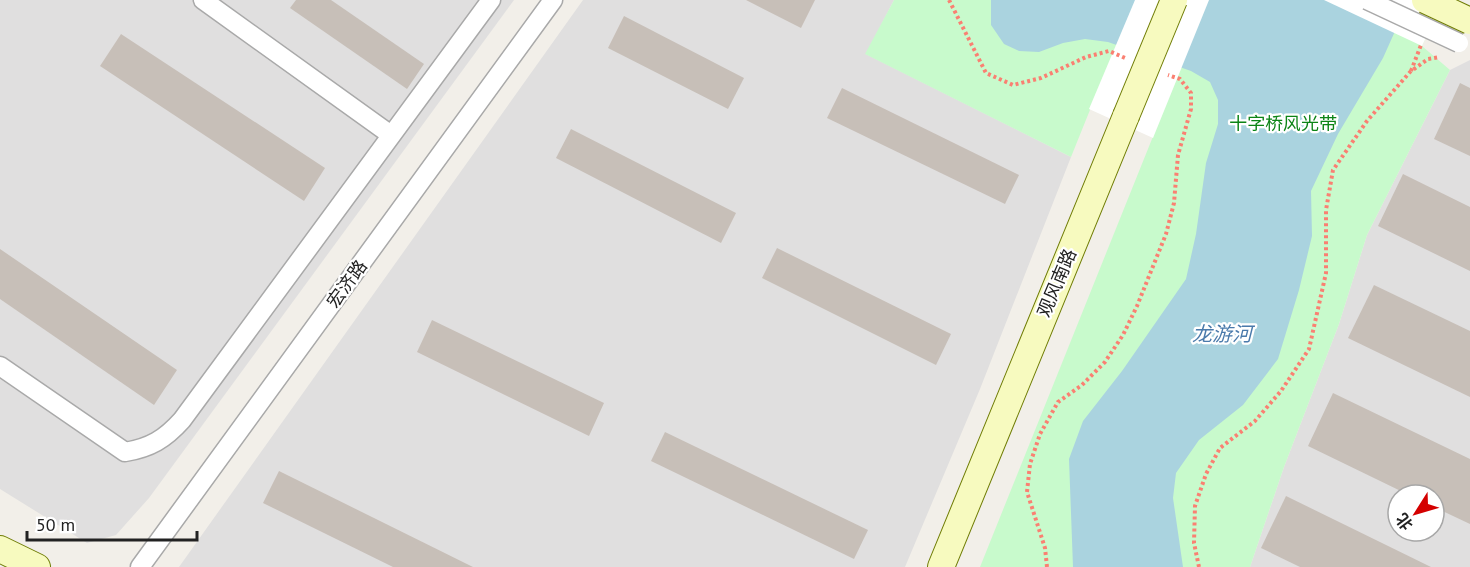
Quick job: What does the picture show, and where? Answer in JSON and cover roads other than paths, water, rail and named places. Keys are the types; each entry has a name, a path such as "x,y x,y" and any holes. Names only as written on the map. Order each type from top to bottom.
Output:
{"street":[{"path":"203,0 391,135"},
{"path":"0,366 125,452 145,449 166,437 182,420 491,0"},
{"name":"宏济路","path":"140,567 553,0"},
{"name":"观风南路","path":"941,567 1174,0"},
{"path":"1367,0 1462,42"},
{"path":"1425,0 1462,42"},
{"path":"0,549 37,567"}],"water":[{"name":"龙游河","path":"991,0 1409,0 1383,58 1338,134 1311,191 1312,236 1299,290 1278,359 1243,405 1199,440 1176,473 1173,498 1183,567 1073,567 1069,459 1083,421 1122,371 1186,279 1196,234 1206,163 1218,124 1218,100 1210,82 1191,71 1108,42 1085,39 1063,43 1039,52 1019,51 1004,44 991,25"}],"park label":[{"name":"十字桥风光带","path":"1283,124"}]}
